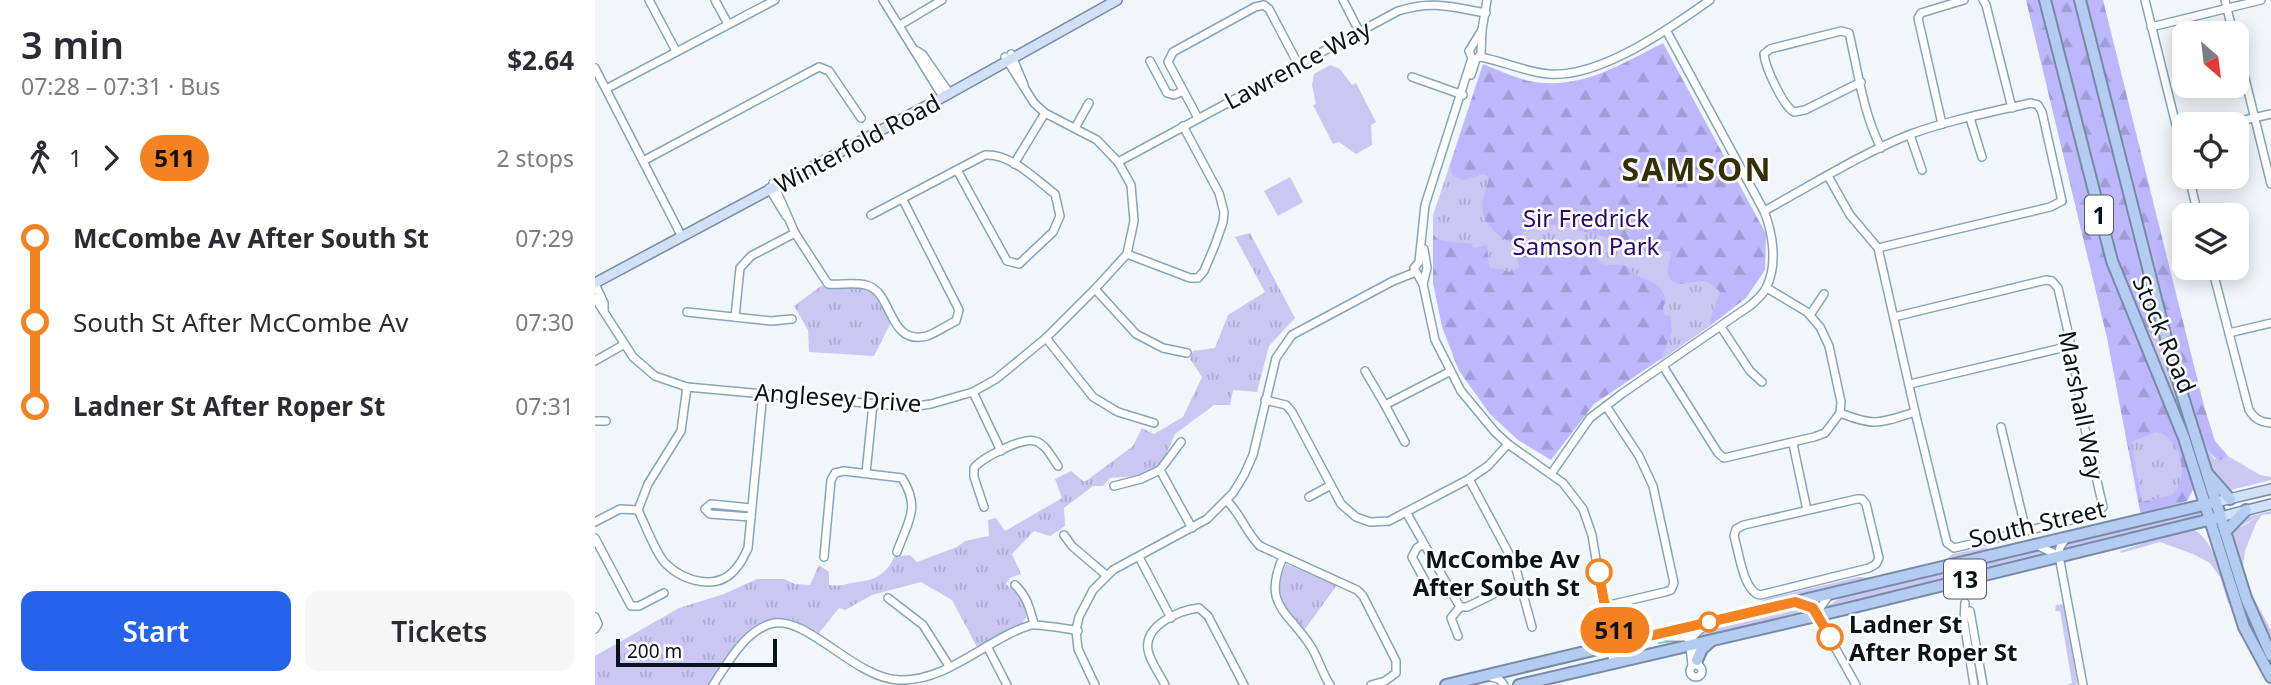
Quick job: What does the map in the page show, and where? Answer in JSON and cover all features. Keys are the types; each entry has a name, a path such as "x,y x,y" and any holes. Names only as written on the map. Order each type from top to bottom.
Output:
{"highway":[{"name":"Stock Road","path":"2045,0 2105,239 2125,296 2179,422 2201,491 2211,503"},
{"name":"Stock Road","path":"2080,0 2168,349 2207,472 2218,546 2244,627 2271,677"},
{"path":"2207,472 2229,499"},
{"path":"2183,510 2201,491"},
{"name":"South Street","path":"1446,685 2211,503"},
{"path":"2225,532 2246,510"},
{"name":"Stock Road","path":"2215,518 2225,532 2248,606 2271,655"},
{"name":"South Street","path":"1523,684 2215,518"},
{"path":"2196,523 2218,546"},
{"path":"1605,608 1617,633 1628,641"},
{"path":"1696,664 1702,649 1716,637"}],"main road":[{"name":"Winterfold Road","path":"595,284 945,93 1105,0"},
{"name":"Winterfold Road","path":"1009,57 1117,0"},
{"name":"Winterfold Road","path":"595,277 681,235"},
{"name":"South Street","path":"2211,503 2271,489"},
{"name":"South Street","path":"2215,518 2271,504"}],"street":[{"path":"649,0 676,51"},
{"path":"715,0 728,24"},
{"path":"606,89 775,0"},
{"path":"883,0 945,93"},
{"path":"900,25 942,0"},
{"path":"1343,0 1359,31"},
{"path":"1487,0 1479,54 1461,94 1430,206 1419,268 1433,334 1449,372 1474,410 1508,444 1551,474 1574,495 1587,517 1616,662"},
{"path":"1479,54 1539,73 1572,74 1599,65 1666,30 1710,0"},
{"path":"1942,124 1918,18 1921,13 1964,0"},
{"path":"1983,0 2012,108"},
{"path":"2145,0 2175,112"},
{"path":"2151,27 2226,4 2261,0"},
{"name":"Lawrence Way","path":"1118,162 1359,31 1418,2 1486,13"},
{"path":"1198,118 1168,62 1173,52 1257,6 1264,5 1269,9 1298,64"},
{"path":"1551,474 1590,418 1751,305 1767,288 1773,242 1764,211 1666,30"},
{"path":"1861,82 1805,110 1794,112 1786,105 1765,63 1764,54 1770,48 1849,33 1861,82 1868,111 1881,148"},
{"path":"1009,57 1034,103 1045,113 1097,140 1118,162 1131,185 1134,221 1127,254 1190,278 1198,278 1204,271 1223,222 1224,212 1219,193 1183,126"},
{"path":"1150,61 1167,93 1174,95 1183,91"},
{"path":"643,161 819,67 829,71 861,118"},
{"path":"595,68 681,235"},
{"path":"1412,77 1461,94"},
{"path":"2249,94 2271,184"},
{"path":"1076,128 1089,103"},
{"path":"1764,211 1910,135 1942,124 2031,103 2038,105 2042,112 2062,201 2050,207 1878,248"},
{"path":"1014,164 1045,113"},
{"path":"2249,119 2271,114"},
{"path":"1970,118 1982,157"},
{"path":"1910,135 1921,170"},
{"path":"871,215 985,155 995,154 1014,164 1055,194 1060,216 1053,232 1023,261 1015,264 1007,261 957,170"},
{"name":"Marshall Way","path":"1828,176 1850,215 1878,248 1915,412 1949,546 1954,548 2093,515 2103,507 2058,288 2052,281 2046,280 1894,317"},
{"path":"771,187 786,210 795,233 828,284 867,285 879,293 897,328 913,337 927,336 956,321 958,310 902,200"},
{"path":"735,317 740,268 751,256 795,233"},
{"name":"Anglesey Drive","path":"595,298 633,358 655,376 687,387 910,407 973,392 996,379 1047,338 1127,254"},
{"path":"1095,685 1081,654 1079,633 1083,613 1093,590 1106,575 1192,528 1214,514 1227,501 1248,467 1265,400 1271,358 1277,346 1290,332 1419,268"},
{"path":"2215,280 2249,410 2262,422 2271,423"},
{"name":"Anglesey Drive","path":"595,284 604,303 604,311"},
{"path":"1663,366 1718,453 1724,458 1793,444 1825,433 1840,413 1841,402 1829,346 1820,327 1809,315 1767,288"},
{"path":"1095,289 1136,334 1163,348 1187,353"},
{"path":"1809,315 1823,294"},
{"path":"687,312 771,321 792,319"},
{"path":"2229,333 2271,323"},
{"path":"1720,327 1750,371 1762,382"},
{"path":"1047,338 1093,397 1118,412 1154,423"},
{"path":"595,361 623,345"},
{"path":"1910,384 2070,346"},
{"path":"1365,371 1405,442"},
{"path":"1385,405 1449,372"},
{"path":"687,387 681,431 648,484 638,510 664,562 685,579 699,582 714,582 736,569 748,548 763,392"},
{"path":"973,392 1001,451"},
{"path":"1265,400 1286,405 1292,412 1345,508 1364,521 1384,522 1469,479 1488,466 1508,444"},
{"path":"866,473 873,404"},
{"path":"1605,608 1671,590 1674,583 1653,486 1639,456 1606,406"},
{"path":"1840,413 1875,424 1915,412"},
{"path":"595,421 606,421"},
{"path":"2001,427 2026,531"},
{"path":"984,507 974,477 974,468 980,461 1025,440 1034,440 1042,444 1058,466"},
{"path":"1114,486 1141,480 1160,470 1181,442"},
{"path":"1793,444 1807,510"},
{"path":"1160,470 1192,528"},
{"path":"824,557 831,480 835,473 866,473 902,478 912,494 912,509 897,552"},
{"path":"1469,479 1515,565 1532,627"},
{"path":"1309,497 1331,485"},
{"path":"1862,499 1866,504 1879,558 1876,564 1760,595 1753,593 1747,586 1734,536 1736,529 1807,510 1862,499"},
{"path":"1227,501 1237,512 1250,536 1260,546 1357,590 1363,596 1396,661 1396,673 1385,681 1371,685"},
{"path":"711,505 751,513 710,514 705,509 711,505"},
{"path":"595,522 620,509 638,510"},
{"path":"1406,512 1460,607"},
{"path":"1064,535 1072,546 1106,575"},
{"path":"2067,537 2060,547 2059,556 2083,685"},
{"path":"595,538 631,606 639,606 664,593"},
{"path":"1423,544 1416,548 1412,557 1430,590"},
{"path":"2035,544 2059,556"},
{"path":"1139,557 1171,618"},
{"path":"1283,557 1275,590 1278,604 1310,645 1330,685"},
{"path":"1460,607 1467,607 1508,586 1519,584"},
{"path":"1015,585 1023,592 1029,604 1034,624"},
{"path":"1817,614 1831,593"},
{"path":"888,598 923,625 949,666"},
{"path":"1795,602 1813,608 1856,685"},
{"path":"1965,603 1964,622 1974,685"},
{"path":"1458,636 1451,618 1460,607"},
{"path":"1165,685 1149,653 1148,645 1155,627 1188,609 1199,608 1208,615 1244,685"},
{"path":"1970,611 1983,685"},
{"path":"595,617 598,624 595,629"},
{"path":"1691,644 1699,631 1708,624 1723,619"},
{"path":"713,685 746,639 757,630 779,623 796,625 875,676 924,681 986,646 1034,624 1079,633"},
{"path":"1628,641 1687,637 1696,664 1702,670 1698,679 1702,685"},
{"path":"986,646 1007,685"},
{"path":"1479,677 1496,677 1505,685 1507,676 1514,668"},
{"path":"871,685 875,676"}],"green space":[{"path":"2026,0 2042,0 2097,224 2114,276 2167,404 2193,478 2194,488 2187,501 2142,514 2107,338"},
{"path":"2050,0 2076,0 2156,322 2153,335 2140,320 2110,236"},
{"path":"2084,0 2103,0 2204,406 2215,441 2228,456 2220,460 2209,451 2186,396"},
{"name":"Sir Fredrick Samson Park","path":"1663,43 1766,234 1765,270 1746,298 1711,325 1594,404 1551,460 1518,440 1490,414 1459,371 1442,327 1433,283 1433,216 1483,64 1529,81 1565,82 1599,74"},
{"path":"1330,65 1340,69 1352,85 1356,83 1376,122 1371,125 1372,145 1356,154 1339,142 1333,144 1313,105 1316,104 1312,85 1314,74"},
{"path":"1450,165 1452,175 1462,180 1484,174 1489,177 1483,199 1483,213 1494,231 1512,243 1527,229 1525,219 1599,235 1648,252 1672,251 1668,271 1673,282 1682,284 1705,281 1720,292 1710,319 1711,325 1660,361 1672,332 1671,317 1664,314 1664,294 1654,283 1634,274 1626,266 1607,265 1588,251 1543,259 1520,252 1517,259 1519,267 1510,272 1489,267 1487,245 1473,248 1472,244 1447,241 1433,235 1433,216"},
{"path":"1290,177 1303,202 1278,216 1264,191"},
{"path":"1250,233 1295,318 1269,346 1257,392 1233,390 1230,405 1214,405 1175,434 1162,464 1138,476 1110,478 1103,486 1093,486 1064,508 1065,526 1050,536 1034,531 1012,554 1021,574 1010,578 1006,584 1022,599 1027,617 1021,624 977,647 952,600 921,582 872,595 845,610 839,608 819,633 789,619 764,623 741,640 708,685 595,685 595,656 679,608 724,594 757,579 784,579 795,584 810,585 819,565 829,572 829,585 864,581 884,572 894,557 910,555 917,562 957,547 965,541 989,536 988,520 996,518 1005,531 1062,498 1055,479 1071,471 1086,481 1133,446 1142,428 1154,434 1183,417 1202,377 1190,359 1193,351 1215,348 1228,315 1265,292 1235,237"},
{"path":"821,286 865,288 876,295 891,322 874,356 809,352 808,330 794,306"},
{"path":"2156,322 2184,426 2145,329 2156,328"},
{"path":"2156,432 2167,437 2176,448 2181,461 2182,477 2172,495 2142,502 2131,442"},
{"path":"2202,439 2214,459 2228,456 2260,475 2271,477 2271,480 2227,491 2212,469"},
{"path":"2271,511 2271,514 2262,515 2256,523 2245,551 2243,567 2249,589 2271,630 2271,648 2240,569 2230,529 2235,527 2243,518"},
{"path":"2200,513 2201,516 2066,552 2064,547 2075,540"},
{"path":"2191,529 2206,540 2212,550 2232,605 2228,603 2220,577 2210,563 2193,554 2160,542 2121,553 2120,551 2150,538"},
{"path":"1987,547 1988,550 1971,556 1709,617 1754,606 1765,599 1859,577 1873,578 1945,560 1953,554"},
{"path":"2041,550 2043,557 1825,608 1844,595"},
{"path":"1286,564 1337,585 1303,632 1290,616 1280,592"},
{"path":"2064,604 2076,685 2067,685 2072,683 2060,611 2055,611 2056,605"},
{"path":"1799,607 1812,611 1696,639 1695,637 1731,620"}],"waterway":[{"path":"1659,643 1672,641"}],"bus line":[{"name":"511","path":"1599,572 1605,611 1617,633 1628,641 1795,602 1813,608 1830,637"}],"place":[{"name":"McCombe Av After South St","path":"1599,572"},
{"name":"Ladner St After Roper St","path":"1830,637"}],"district":[{"name":"SAMSON","path":"1697,168"}]}
